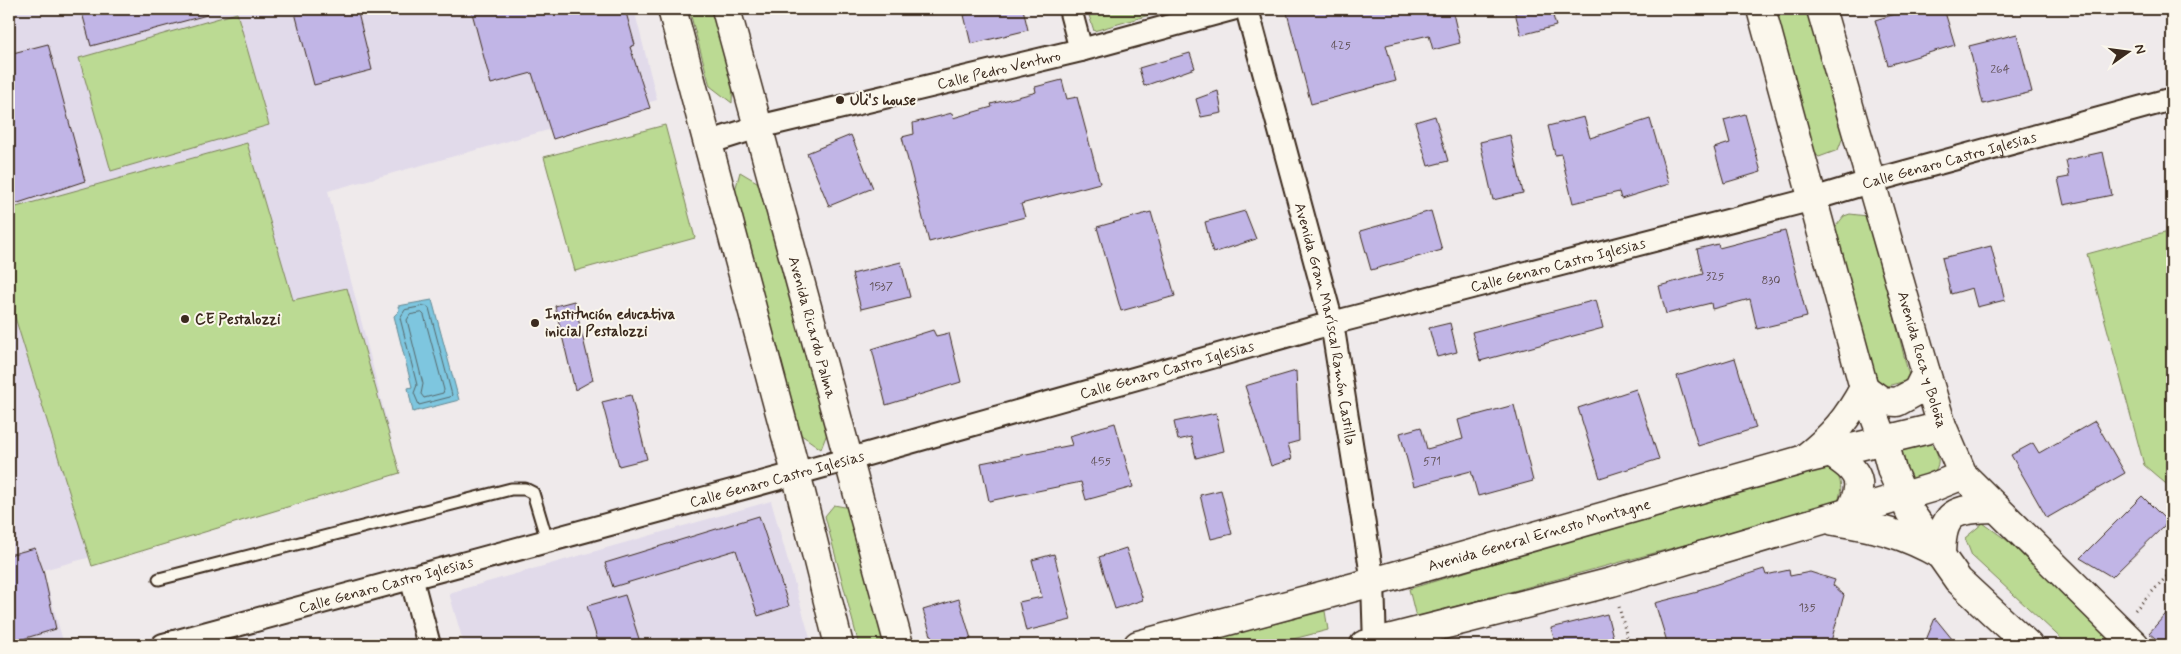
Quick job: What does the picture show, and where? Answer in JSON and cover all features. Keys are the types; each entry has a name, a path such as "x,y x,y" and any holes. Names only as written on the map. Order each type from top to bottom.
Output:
{"main road":[{"path":"672,9 796,473 839,645"},
{"name":"Avenida Ricardo Palma","path":"726,9 850,458 899,645"},
{"path":"1761,9 1864,388 1884,441 1892,471 1910,512 1958,580 2028,645"},
{"name":"Avenida Roca y Boloña","path":"1821,9 1869,182 1942,426 1963,475 2126,637"},
{"path":"1864,388 1882,401 1897,402 1917,391 1926,373"},
{"path":"1802,460 1836,431 1851,412 1864,388"},
{"name":"Avenida General Ernesto Montagne","path":"1138,645 1373,582 1802,460 1942,426"},
{"path":"1832,454 1847,463 1856,474 1860,487 1837,517"},
{"path":"1371,644 1612,582 1903,497 1932,488 1963,475"},
{"path":"1940,555 1941,537 1945,522 1957,512 1974,508 1995,508"},
{"path":"1837,517 1892,532 1917,542 1940,555"}],"street":[{"path":"1070,9 1081,50"},
{"name":"Calle Pedro Venturo","path":"707,143 758,127 1081,50 1232,9"},
{"name":"Avenida Gran Maríscal Ramón Castilla","path":"1247,9 1332,323 1373,582 1371,644"},
{"name":"Calle Genaro Castro Iglesias","path":"163,645 411,576 796,473 1332,323 1813,199 2172,98"},
{"path":"411,576 429,645"}],"lane":[{"path":"159,579 511,489 524,489 533,493 547,540"}],"path":[{"path":"2126,637 2172,571"},
{"path":"1612,582 1629,645"}],"shaded area":[{"name":"CE Pestalozzi","path":"9,9 634,9 657,100 328,191 400,473 43,570 63,641 48,645 9,645"},
{"path":"771,501 812,645 464,645 449,593"}],"green space":[{"path":"689,9 715,9 733,77 732,103 710,86"},
{"path":"1087,9 1170,9 1094,31"},
{"path":"1774,9 1809,9 1844,134 1838,150 1819,157 1810,150"},
{"path":"237,13 269,125 111,171 79,58"},
{"path":"665,125 695,238 575,271 544,157"},
{"path":"247,143 293,300 347,288 400,473 92,566 9,298 9,209"},
{"path":"740,172 762,185 828,431 821,449 800,434 734,194"},
{"path":"1850,214 1867,216 1872,228 1910,380 1879,388 1833,230 1844,216"},
{"path":"2172,231 2172,489 2144,465 2087,254"},
{"path":"1929,442 1938,457 1938,465 1935,471 1923,479 1906,477 1899,452 1903,446"},
{"path":"1822,464 1834,470 1840,480 1841,485 1837,504 1416,617 1409,589"},
{"path":"834,505 850,508 888,645 859,645 825,516"},
{"path":"1983,523 2012,544 2115,645 2068,645 1972,556 1965,538"},
{"path":"1325,611 1328,630 1270,645 1190,645"}],"water":[{"path":"432,300 459,400 413,412 408,388 412,387 394,316 399,311 398,306"}],"building":[{"path":"81,9 207,9 207,15 91,46"},
{"path":"294,9 357,9 372,70 314,85"},
{"path":"471,9 625,9 635,45 630,47 650,108 553,139 532,73 491,84"},
{"path":"989,9 1023,9 1028,30 971,44 964,15"},
{"path":"1286,9 1452,9 1460,43 1433,50 1429,35 1386,45 1396,81 1311,104"},
{"path":"1514,9 1551,9 1556,26 1521,35"},
{"path":"1913,9 1944,9 1955,45 1888,65 1875,20"},
{"path":"2017,34 2032,92 1983,104 1969,46"},
{"path":"48,44 85,181 9,206 9,54"},
{"path":"1190,53 1195,68 1144,86 1139,68"},
{"path":"1062,80 1067,99 1077,97 1100,183 1021,204 1025,217 929,242 902,137 914,134 913,123 952,113 953,118 992,107 991,104 1036,92 1035,87"},
{"path":"1218,91 1222,113 1201,117 1196,99"},
{"path":"1745,114 1761,172 1724,183 1714,148 1730,143 1724,120"},
{"path":"1435,116 1448,161 1428,166 1415,122"},
{"path":"1584,117 1590,138 1650,119 1669,184 1621,199 1619,192 1573,203 1561,154 1555,155 1548,126"},
{"path":"851,135 873,188 829,206 807,153"},
{"path":"1510,135 1523,193 1493,200 1480,142"},
{"path":"2103,152 2112,195 2064,205 2058,179 2069,177 2066,160"},
{"path":"1245,211 1256,239 1213,253 1205,222"},
{"path":"1431,211 1442,250 1371,270 1360,231"},
{"path":"1151,212 1175,296 1121,311 1097,227"},
{"path":"1785,231 1807,317 1757,329 1750,299 1712,309 1711,303 1666,314 1659,286 1703,274 1697,249 1718,244 1719,248"},
{"path":"1991,246 2005,300 1977,307 1972,288 1951,294 1942,258"},
{"path":"901,262 910,297 861,309 852,274"},
{"path":"1596,300 1603,328 1480,361 1472,332"},
{"path":"574,301 593,380 575,390 555,306"},
{"path":"1450,323 1457,352 1437,357 1429,328"},
{"path":"933,330 936,336 949,333 961,382 886,405 872,349"},
{"path":"1735,358 1756,428 1698,446 1677,376"},
{"path":"1296,371 1299,441 1288,444 1292,459 1271,466 1245,386"},
{"path":"1636,389 1659,459 1600,478 1578,408"},
{"path":"631,395 647,459 619,466 602,402"},
{"path":"1514,405 1533,481 1478,496 1471,471 1414,486 1400,433 1421,427 1427,449 1463,439 1458,420"},
{"path":"1216,413 1224,451 1196,458 1191,437 1178,440 1174,422"},
{"path":"2095,421 2125,473 2047,518 2011,455 2033,443 2039,453"},
{"path":"1115,423 1133,487 1086,500 1081,482 989,501 981,463 1072,445 1069,436"},
{"path":"1221,490 1232,534 1211,539 1200,495"},
{"path":"2142,496 2168,522 2112,577 2080,558"},
{"path":"759,516 789,606 758,616 736,550 613,587 605,563"},
{"path":"35,548 43,570 56,629 9,643 9,555"},
{"path":"1126,548 1143,600 1115,609 1099,557"},
{"path":"1054,554 1071,620 1026,631 1019,602 1042,597 1032,560"},
{"path":"1764,569 1766,575 1789,570 1790,576 1810,572 1835,580 1833,585 1844,595 1830,645 1668,645 1655,603 1698,592 1698,590"},
{"path":"625,595 641,645 599,645 587,606"},
{"path":"959,599 971,639 950,645 934,645 923,610"},
{"path":"2172,607 2172,645 2163,645 2149,633"},
{"path":"1607,614 1615,645 1556,645 1551,628"},
{"path":"1935,618 1957,645 1924,645"}],"place":[{"name":"Uli's house","path":"840,100"},
{"name":"CE Pestalozzi","path":"185,319"},
{"name":"Institución educativa inicial Pestalozzi","path":"535,323"}]}
